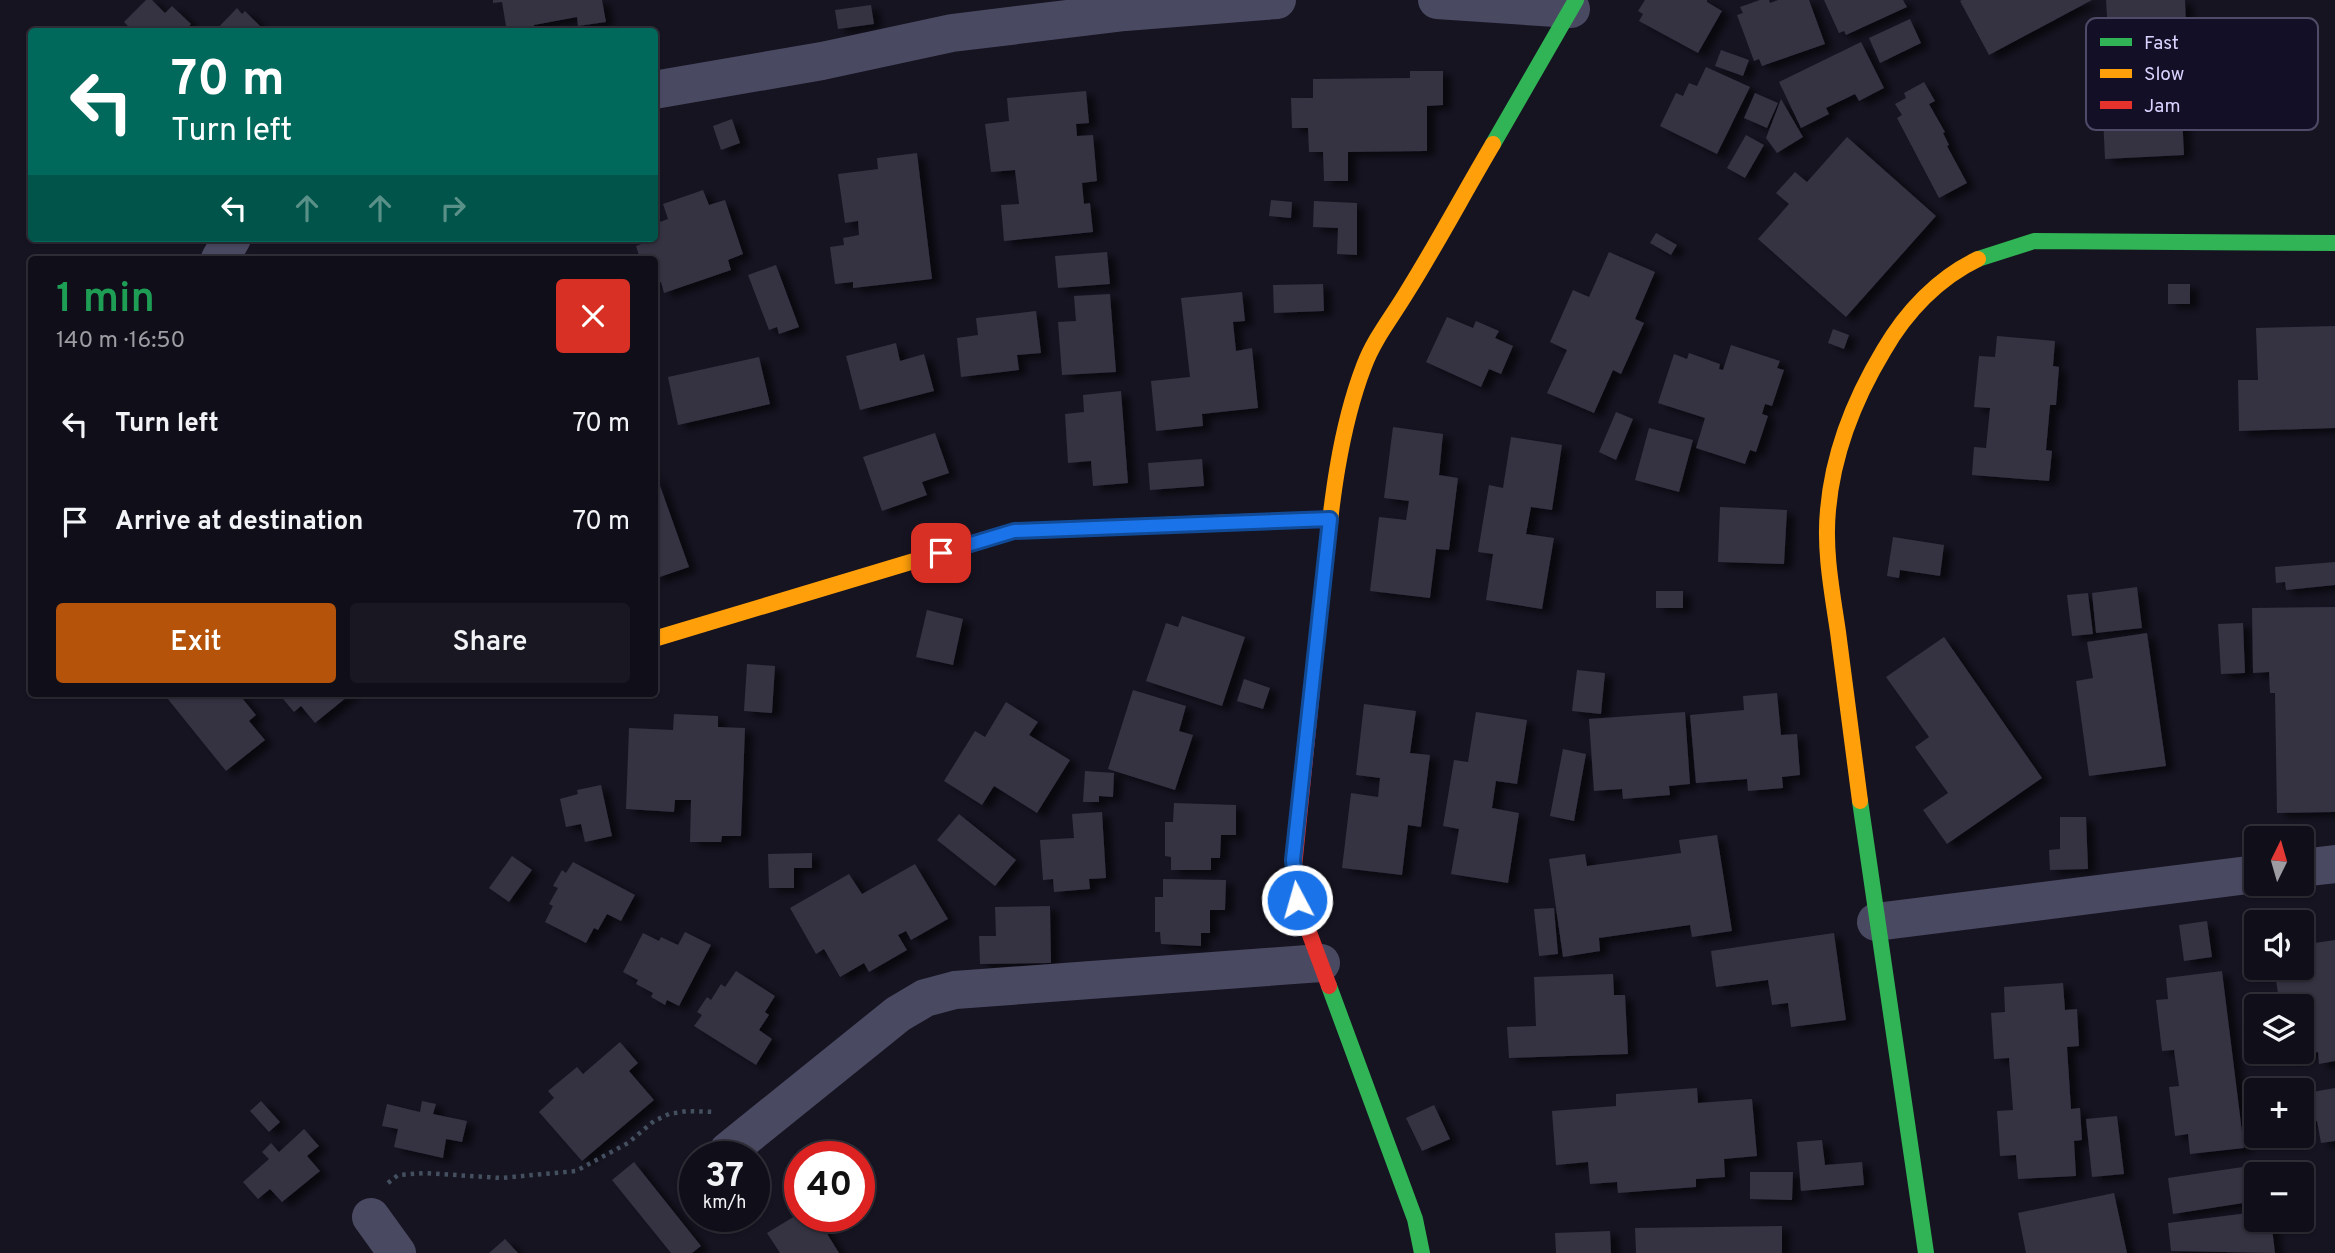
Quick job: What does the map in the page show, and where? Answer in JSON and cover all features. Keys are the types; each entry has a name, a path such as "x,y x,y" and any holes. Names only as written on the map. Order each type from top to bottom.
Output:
{"street":[{"path":"658,89 822,61 952,33 1125,12 1277,0"},
{"path":"1422,1253 1415,1219 1297,900 1293,869 1330,519 1349,414 1364,365 1380,333 1407,292 1573,5 1437,0"},
{"path":"1926,1253 1876,922 1827,551 1828,518 1837,462 1853,411 1878,358 1899,324 1922,299 1965,265 1998,250 2034,241 2335,243"},
{"path":"658,638 1014,531 1330,519"},
{"path":"2314,867 2335,864"},
{"path":"1876,922 2244,876"},
{"path":"741,1141 898,1014 925,998 955,990 1321,963"},
{"path":"371,1217 397,1253"}],"path":[{"path":"371,1217 379,1190 398,1175 425,1173 500,1178 576,1171 628,1143 654,1121 669,1114 687,1111 773,1116"}],"building":[{"path":"146,0 152,0 165,13 172,6 191,24 188,28 128,28 124,22"},
{"path":"493,0 602,0 606,22 578,26 577,17 534,25 534,28 506,28 502,2 493,3"},
{"path":"1645,0 1707,0 1722,11 1698,53 1639,21 1643,14 1638,11"},
{"path":"1760,0 1769,0 1770,3 1778,0 1809,0 1825,44 1762,66 1759,59 1754,61 1737,15 1743,13 1740,7"},
{"path":"1824,0 1903,0 1907,7 1846,35 1844,31 1839,33"},
{"path":"2092,0 1989,55 1960,1"},
{"path":"2106,0 2185,0 2186,18 2107,18"},
{"path":"871,5 874,24 838,29 835,10"},
{"path":"237,8 242,14 245,11 262,28 218,28"},
{"path":"1910,19 1921,43 1880,63 1869,38"},
{"path":"1861,42 1884,88 1859,101 1855,94 1826,108 1829,114 1801,128 1779,82"},
{"path":"1721,50 1749,60 1743,76 1715,66"},
{"path":"1706,67 1750,87 1717,154 1660,126 1676,93 1683,96 1689,83 1697,86"},
{"path":"1410,71 1443,71 1443,105 1427,106 1427,151 1348,152 1348,181 1324,181 1323,152 1309,152 1308,128 1292,128 1291,98 1313,98 1313,79 1410,78"},
{"path":"1924,82 1935,101 1929,104 1945,132 1943,133 1949,145 1947,146 1967,183 1939,198 1897,118 1902,115 1895,104 1906,98 1904,93"},
{"path":"1086,91 1089,123 1076,124 1077,136 1093,135 1097,181 1082,183 1084,204 1090,203 1093,232 1004,241 1001,205 1019,204 1015,170 991,172 985,124 1009,121 1007,98"},
{"path":"1755,93 1778,103 1767,128 1744,118"},
{"path":"1781,99 1803,137 1777,153 1766,138"},
{"path":"732,119 740,143 721,150 713,126"},
{"path":"2104,130 2183,130 2184,155 2105,159"},
{"path":"1746,135 1764,145 1745,178 1727,168"},
{"path":"1847,137 1936,216 1846,317 1758,239 1789,204 1776,193 1795,172 1807,182"},
{"path":"917,153 932,279 853,288 853,282 835,284 830,247 844,245 843,238 859,235 858,221 845,223 838,174 878,169 877,158"},
{"path":"703,190 709,205 725,200 743,254 728,260 731,270 664,293 661,282 658,283 658,256 639,256 636,246 658,242 658,223 668,219 663,204"},
{"path":"1271,200 1292,202 1291,218 1269,216"},
{"path":"1314,201 1357,203 1357,255 1337,254 1338,228 1313,227"},
{"path":"1656,233 1677,245 1671,255 1650,243"},
{"path":"1107,252 1110,284 1058,288 1055,256"},
{"path":"1609,252 1655,272 1635,319 1644,323 1621,374 1613,370 1594,413 1547,393 1567,350 1550,342 1573,290 1589,297"},
{"path":"776,265 799,327 779,334 777,327 769,330 748,275"},
{"path":"1323,284 1324,311 1274,313 1273,285"},
{"path":"2168,284 2190,284 2190,304 2168,304"},
{"path":"1242,292 1245,321 1233,322 1236,351 1252,348 1258,408 1202,414 1203,426 1156,431 1151,381 1190,377 1181,298"},
{"path":"1110,294 1116,372 1062,375 1058,322 1076,321 1074,296"},
{"path":"1036,311 1041,353 1017,355 1019,370 961,377 957,338 978,335 976,318"},
{"path":"1447,317 1473,328 1476,321 1499,331 1495,338 1513,346 1501,374 1489,369 1481,387 1426,362"},
{"path":"2335,326 2335,428 2239,431 2238,380 2258,380 2256,328"},
{"path":"1833,329 1849,335 1844,349 1828,343"},
{"path":"1997,336 2055,341 2053,366 2059,367 2056,405 2050,405 2046,450 2052,451 2049,481 1972,475 1974,447 1986,448 1990,408 1974,407 1979,356 1995,357"},
{"path":"896,343 900,361 924,354 934,391 860,410 846,356"},
{"path":"1731,345 1780,361 1777,368 1784,370 1772,406 1765,404 1762,414 1768,416 1756,452 1750,450 1745,464 1696,448 1705,418 1658,403 1674,354 1687,359 1689,353 1720,364 1719,369 1723,370"},
{"path":"759,357 770,404 678,425 668,377"},
{"path":"1121,391 1128,483 1093,486 1091,461 1068,463 1065,414 1084,412 1083,395"},
{"path":"1616,412 1633,419 1616,460 1599,452"},
{"path":"1393,427 1443,434 1439,475 1458,478 1449,550 1436,549 1430,598 1370,591 1379,517 1406,520 1409,501 1384,498"},
{"path":"1649,428 1693,440 1679,492 1635,480"},
{"path":"935,433 949,473 922,482 927,495 882,511 863,457"},
{"path":"1511,437 1562,445 1552,510 1531,507 1526,534 1554,538 1542,609 1486,600 1493,554 1478,552 1489,485 1503,488"},
{"path":"1202,459 1204,486 1150,490 1148,463"},
{"path":"658,480 689,567 658,578"},
{"path":"1720,507 1787,510 1784,564 1718,562"},
{"path":"1893,537 1944,545 1940,576 1900,570 1899,578 1887,576"},
{"path":"2335,562 2335,585 2286,590 2285,582 2276,583 2275,567"},
{"path":"2137,587 2142,628 2096,633 2092,593"},
{"path":"1656,591 1683,591 1683,608 1656,608"},
{"path":"2088,593 2093,634 2072,636 2067,595"},
{"path":"2335,607 2335,812 2277,813 2275,693 2270,693 2269,672 2253,673 2252,608"},
{"path":"927,610 963,619 953,665 916,657"},
{"path":"1182,616 1245,637 1222,706 1146,681 1166,623 1178,627"},
{"path":"2243,623 2245,673 2221,674 2218,624"},
{"path":"2147,633 2166,766 2089,776 2076,681 2093,678 2087,642"},
{"path":"1944,637 2042,778 1947,844 1923,810 1948,793 1915,747 1929,737 1886,677"},
{"path":"747,664 775,666 772,713 744,711"},
{"path":"1577,670 1605,673 1601,714 1572,711"},
{"path":"1244,679 1270,688 1263,709 1237,701"},
{"path":"1133,690 1186,706 1179,731 1193,735 1175,790 1108,769"},
{"path":"1777,693 1781,735 1797,734 1800,775 1782,777 1783,788 1748,791 1747,779 1696,783 1690,715 1744,710 1743,696"},
{"path":"166,697 241,697 256,715 249,721 265,740 226,771"},
{"path":"281,697 347,697 315,723 301,706 294,712"},
{"path":"1006,702 1038,722 1029,735 1070,760 1037,813 994,786 982,805 944,781 975,731 985,737"},
{"path":"1364,704 1416,711 1410,753 1430,755 1421,827 1408,825 1402,875 1342,868 1351,793 1378,797 1380,778 1356,775"},
{"path":"1476,712 1527,720 1517,784 1496,781 1492,808 1519,813 1508,883 1451,874 1459,829 1443,826 1454,760 1468,762"},
{"path":"1685,712 1690,784 1669,786 1670,795 1623,799 1622,789 1594,791 1589,719"},
{"path":"674,714 718,716 718,727 745,728 741,836 722,836 721,842 690,842 691,800 675,800 674,812 626,809 629,728 673,730"},
{"path":"1563,749 1586,754 1574,821 1550,816"},
{"path":"1085,771 1114,773 1113,797 1099,796 1099,802 1083,802"},
{"path":"601,785 612,836 585,842 581,824 566,827 560,799 578,794 577,790"},
{"path":"1174,803 1236,805 1236,835 1221,835 1220,858 1211,858 1211,870 1171,870 1171,857 1165,856 1165,822 1173,822"},
{"path":"1102,812 1106,878 1089,879 1090,889 1054,892 1053,879 1043,880 1040,840 1074,838 1072,814"},
{"path":"959,814 1016,860 995,886 937,840"},
{"path":"2060,817 2086,817 2088,869 2050,870 2049,850 2060,849"},
{"path":"1717,835 1732,931 1692,937 1690,925 1599,938 1600,951 1563,957 1549,859 1585,854 1587,866 1681,853 1679,840"},
{"path":"812,853 812,868 794,868 794,888 769,888 768,854"},
{"path":"512,856 532,870 509,902 489,888"},
{"path":"573,862 635,895 621,921 607,914 598,930 594,928 586,943 545,922 553,906 549,904 558,888 553,886 562,870 566,873"},
{"path":"915,864 948,919 911,940 906,931 898,935 907,950 869,972 864,963 840,977 824,949 816,954 790,908 849,874 862,894"},
{"path":"1163,879 1226,880 1225,910 1210,910 1210,933 1201,933 1201,946 1161,944 1160,932 1155,932 1155,897 1163,897"},
{"path":"1050,906 1051,963 980,964 979,936 996,936 995,907"},
{"path":"1554,908 1558,954 1539,956 1534,909"},
{"path":"2207,921 2212,957 2184,961 2179,925"},
{"path":"685,932 711,945 679,1006 667,1000 665,1005 651,997 653,993 636,984 638,980 623,972 643,933 659,941 661,937 678,945"},
{"path":"1834,933 1846,1020 1791,1027 1788,1003 1772,1005 1768,980 1716,987 1711,951"},
{"path":"2335,940 2335,1061 2319,1064 2318,1052 2314,1053 2314,994 2278,994 2276,980 2314,980 2314,943"},
{"path":"736,971 775,996 765,1012 769,1015 759,1030 772,1039 756,1065 694,1026 702,1015 697,1012 707,997 711,1000 721,984 725,987"},
{"path":"2222,971 2244,1148 2190,1154 2188,1134 2175,1136 2169,1087 2179,1086 2174,1050 2162,1051 2156,1000 2168,999 2166,978"},
{"path":"1613,974 1614,995 1625,995 1628,1054 1509,1058 1507,1027 1536,1026 1534,977"},
{"path":"2063,983 2065,1010 2077,1009 2079,1046 2067,1047 2071,1109 2080,1108 2082,1140 2074,1141 2076,1176 2018,1179 2016,1155 2000,1156 1997,1111 2013,1110 2009,1058 1994,1059 1991,1013 2005,1012 2004,987"},
{"path":"620,1042 638,1063 629,1071 654,1100 582,1161 539,1112 554,1098 548,1091 577,1067 583,1074"},
{"path":"1697,1088 1698,1103 1752,1099 1757,1156 1724,1159 1725,1177 1696,1179 1696,1187 1618,1193 1617,1182 1590,1184 1588,1162 1556,1165 1552,1111 1616,1106 1616,1094"},
{"path":"2335,1088 2335,1141 2321,1143 2317,1121 2314,1122 2314,1092"},
{"path":"261,1101 280,1122 269,1132 250,1111"},
{"path":"422,1101 436,1104 433,1114 467,1121 462,1142 446,1139 443,1158 394,1147 398,1129 382,1126 387,1104 420,1112"},
{"path":"1434,1105 1450,1139 1422,1151 1406,1118"},
{"path":"2117,1116 2124,1174 2092,1177 2086,1119"},
{"path":"304,1129 319,1146 307,1156 320,1171 282,1202 270,1189 258,1199 243,1182 269,1159 262,1152 271,1143 279,1152"},
{"path":"1822,1140 1825,1165 1862,1162 1864,1185 1801,1191 1797,1142"},
{"path":"634,1162 679,1218 679,1232 690,1232 701,1246 692,1253 671,1253 612,1180"},
{"path":"2244,1167 2244,1203 2173,1214 2168,1178"},
{"path":"1750,1172 1793,1172 1792,1200 1750,1199"},
{"path":"2114,1193 2127,1253 2026,1253 2018,1213"},
{"path":"2244,1214 2244,1232 2272,1232 2275,1253 2171,1251 2168,1223"},
{"path":"784,1223 784,1232 826,1232 839,1253 780,1253 767,1233"},
{"path":"1782,1226 1782,1253 1636,1253 1635,1228"},
{"path":"1610,1231 1611,1253 1556,1253 1555,1233"},
{"path":"505,1239 518,1253 489,1253"}],"traffic: fast":[{"path":"1493,144 1576,0"},
{"path":"1978,259 2034,241 2335,243"},
{"path":"1860,801 1926,1253"},
{"path":"1329,986 1415,1219 1422,1253"}],"traffic: slow":[{"path":"1322,592 1341,449 1364,366 1378,337 1418,274 1493,144"},
{"path":"1860,801 1828,556 1828,510 1835,468 1855,407 1873,368 1902,322 1936,286 1978,259"},
{"path":"658,638 1014,531 1239,522"}],"traffic: jam":[{"path":"1239,522 1330,519"},
{"path":"1322,592 1293,877 1297,900 1329,986"}],"route":[{"path":"941,553 1014,531 1330,519 1293,860 1297,900"}]}
